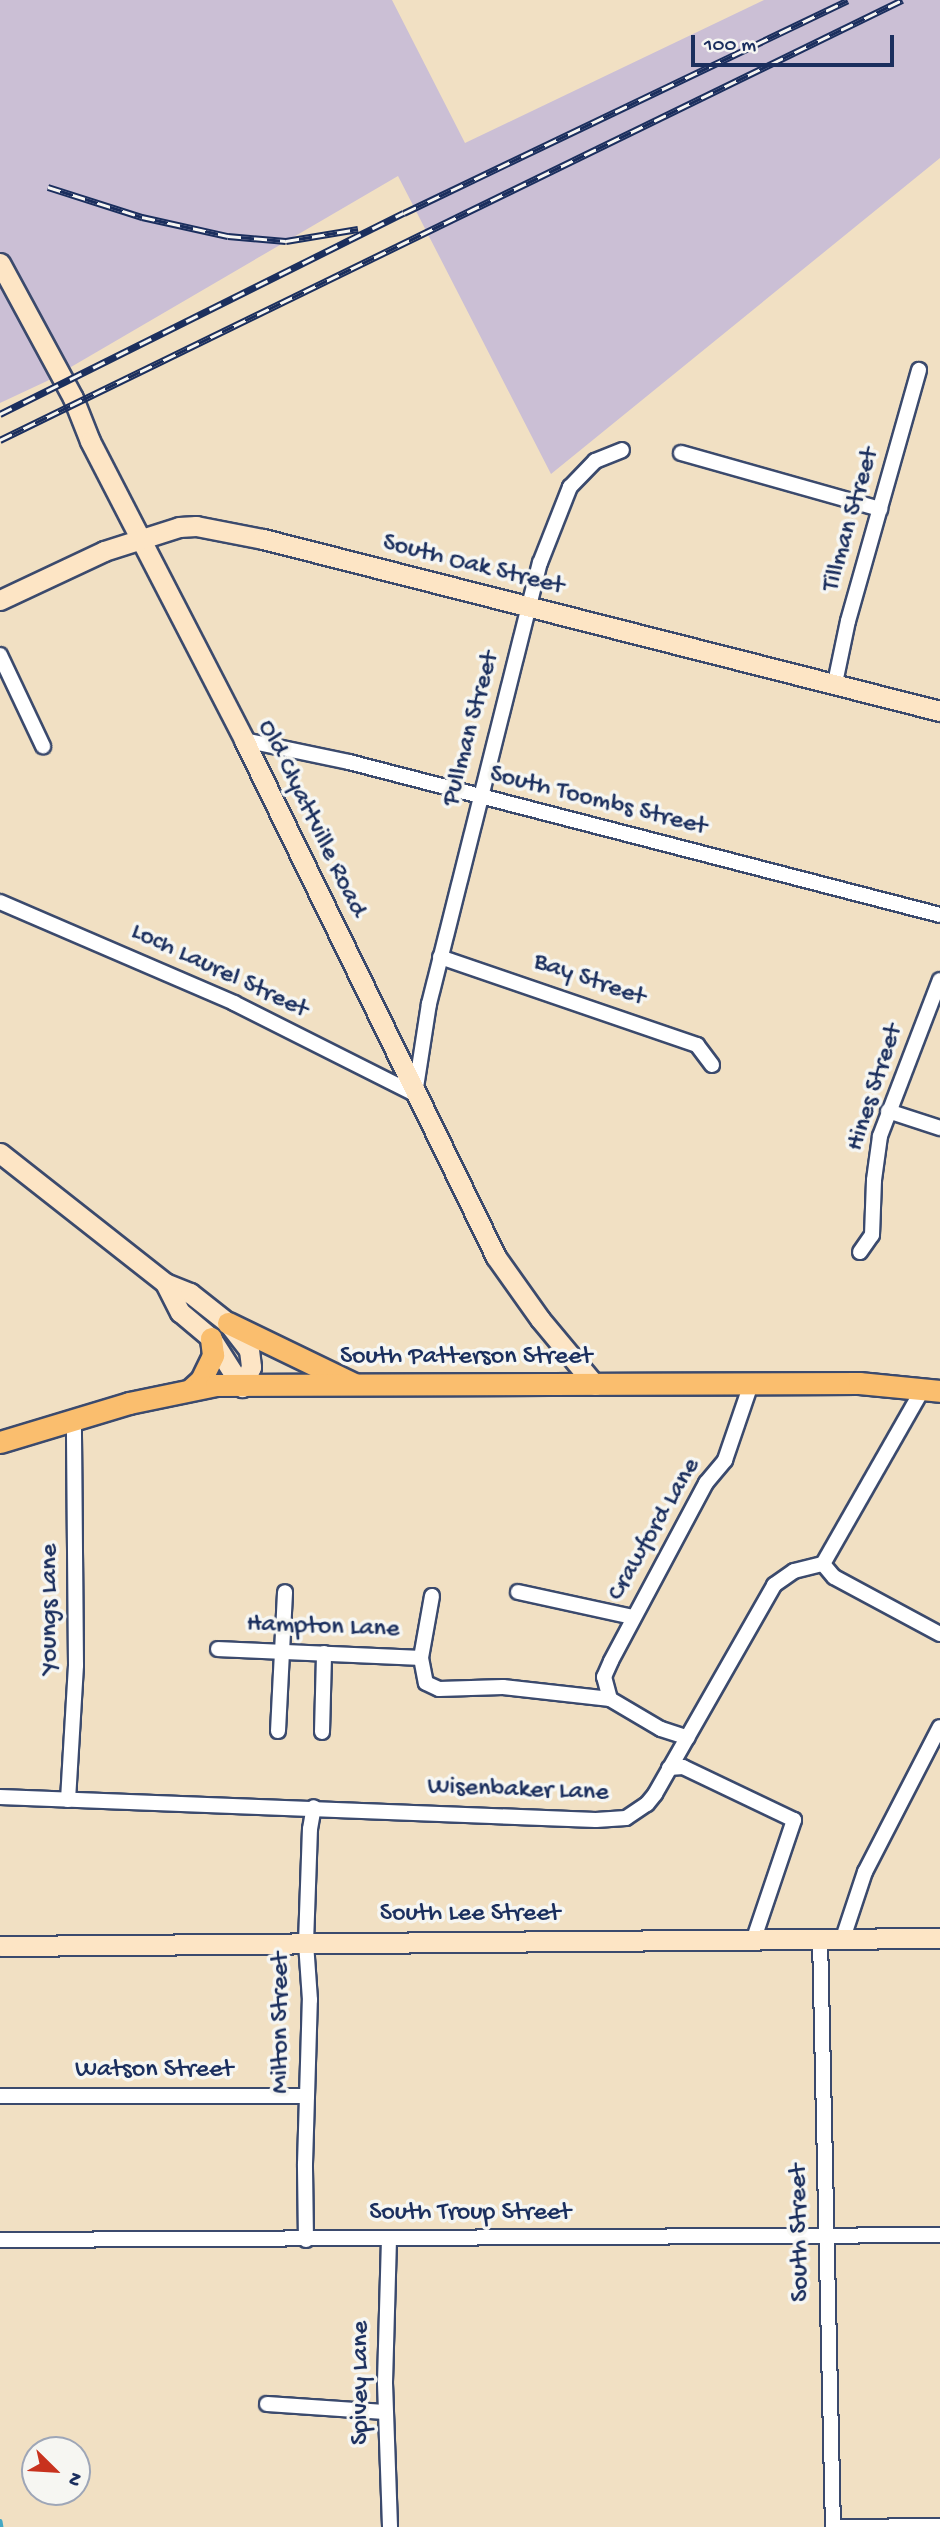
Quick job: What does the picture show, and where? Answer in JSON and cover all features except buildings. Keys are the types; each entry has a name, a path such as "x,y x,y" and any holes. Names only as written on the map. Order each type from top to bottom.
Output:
{"main road":[{"path":"228,1322 363,1387"},
{"path":"191,1390 201,1380 213,1355 211,1338"},
{"name":"South Patterson Street","path":"0,1442 75,1418 216,1385 363,1387 859,1384 931,1390"}],"street":[{"name":"Old Clyattville Road","path":"0,262 73,398 90,441 244,740 496,1257 540,1320 595,1385"},
{"name":"Tillman Street","path":"835,683 919,370"},
{"name":"Pullman Street","path":"415,1094 429,1004 440,957 527,607 551,531 570,487 595,461 622,450"},
{"path":"681,453 880,509"},
{"name":"South Oak Street","path":"0,600 62,569 141,537 179,527 196,526 263,539 940,711"},
{"path":"0,655 43,746"},
{"name":"South Toombs Street","path":"244,740 349,762 940,915"},
{"name":"Loch Laurel Street","path":"0,902 234,1003 415,1094"},
{"name":"Bay Street","path":"440,957 697,1045 712,1065"},
{"name":"Hines Street","path":"860,1252 872,1234 876,1154 888,1111 940,981"},
{"path":"888,1111 940,1128"},
{"path":"0,1153 165,1283 190,1293 228,1322 249,1350 251,1367 242,1387"},
{"path":"165,1283 180,1312 211,1338 242,1387"},
{"name":"Crawford Lane","path":"610,1699 604,1677 633,1617 706,1483 725,1460 751,1384"},
{"path":"931,1390 823,1564 834,1577 940,1634"},
{"name":"Youngs Lane","path":"68,1800 76,1665 75,1418"},
{"name":"Wisenbaker Lane","path":"0,1797 626,1818 647,1804 775,1585 794,1571 823,1564"},
{"path":"278,1731 285,1592"},
{"path":"518,1592 633,1617"},
{"path":"421,1658 432,1596"},
{"name":"Hampton Lane","path":"218,1649 402,1654 421,1658 425,1683 439,1689 503,1687 610,1699 662,1729 688,1738"},
{"path":"322,1732 324,1653"},
{"path":"843,1938 865,1872 940,1727"},
{"path":"669,1768 683,1767 794,1820 754,1938"},
{"name":"Milton Street","path":"306,2240 310,2000 306,1943 310,1829 314,1807"},
{"name":"South Street","path":"820,1938 833,2527"},
{"name":"South Lee Street","path":"0,1946 940,1938"},
{"name":"Watson Street","path":"0,2096 307,2096"},
{"name":"South Troup Street","path":"0,2239 306,2240 940,2235"},
{"name":"Spivey Lane","path":"389,2239 385,2412 390,2527"},
{"path":"267,2404 385,2412"},
{"path":"833,2527 940,2526"}],"shaded area":[{"path":"0,0 392,0 465,143 764,0 940,0 940,158 551,474 398,176 47,381 0,403"}],"waterway":[{"path":"0,2521 1,2527"}],"railway":[{"path":"0,414 404,213 848,0"},
{"path":"0,440 902,0"},
{"path":"48,187 142,217 228,236 286,241 358,229"}]}
